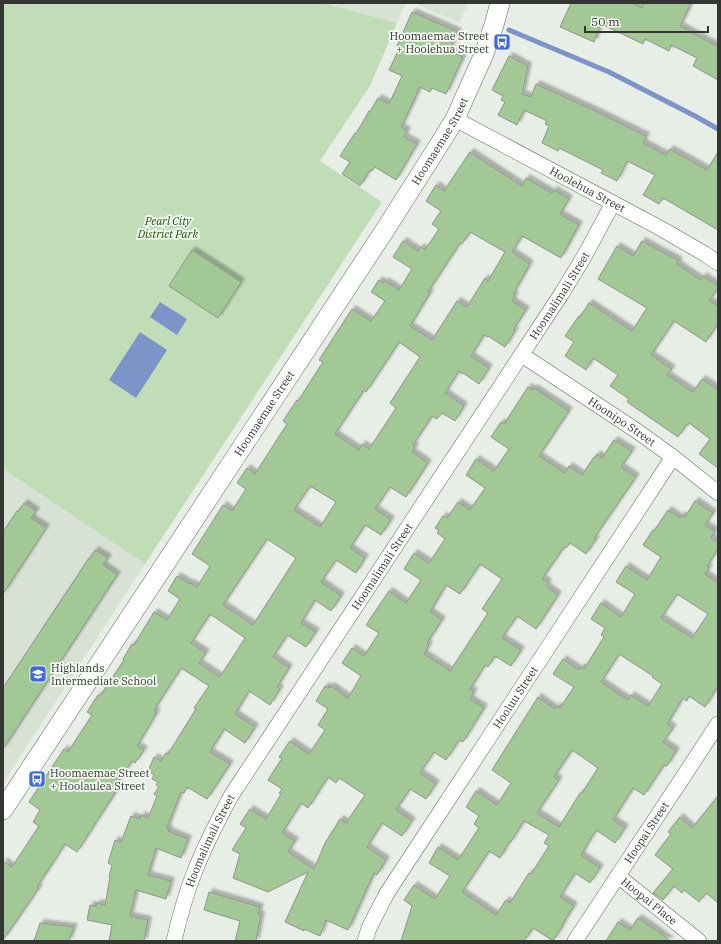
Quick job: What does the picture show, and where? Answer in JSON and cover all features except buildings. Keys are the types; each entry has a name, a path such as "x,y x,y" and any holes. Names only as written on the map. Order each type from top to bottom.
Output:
{"street":[{"name":"Hoomaemae Street","path":"3,810 444,137 455,119 484,54 500,3"},
{"name":"Hoolehua Street","path":"455,119 660,228 718,263"},
{"name":"Hoomalimali Street","path":"174,941 193,877 210,836 231,796 562,293 585,255 613,203"},
{"name":"Hoonipo Street","path":"522,355 637,431 673,457 718,493"},
{"name":"Hooluu Street","path":"365,941 369,928 387,893 673,457"},
{"name":"Hoopai Street","path":"575,941 718,726"},
{"name":"Hoopai Place","path":"618,876 699,941"}],"shaded area":[{"path":"323,3 406,3 397,23"},
{"path":"414,3 468,3 459,23"},
{"name":"Highlands Intermediate School","path":"3,469 145,564 3,783"}],"green space":[{"name":"Pearl City District Park","path":"3,3 323,3 397,23 370,86 320,161 382,202 145,564 3,469"}],"water":[{"path":"160,302 187,319 177,335 150,317"},
{"path":"140,332 167,350 136,398 109,380"}],"waterway":[{"path":"509,30 609,72 718,129"}],"place":[{"name":"Hoomaemae Street + Hoolehua Street","path":"502,42"},
{"name":"Highlands Intermediate School","path":"38,674"},
{"name":"Hoomaemae Street + Hoolaulea Street","path":"37,779"}]}
